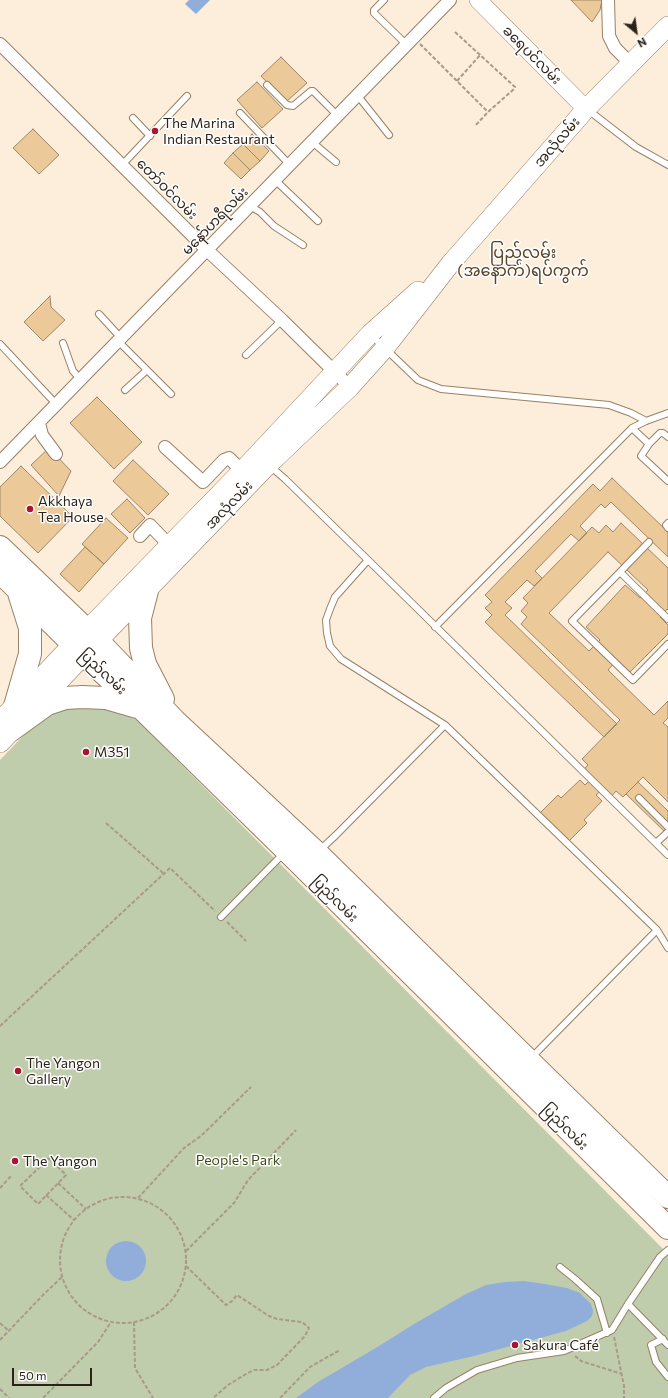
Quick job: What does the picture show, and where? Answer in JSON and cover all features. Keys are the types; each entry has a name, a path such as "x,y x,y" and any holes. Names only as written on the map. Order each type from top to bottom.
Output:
{"highway":[{"name":"ပြည်လမ်း","path":"0,547 141,708 286,850 521,1068 668,1197"},
{"name":"ပြည်လမ်း","path":"0,572 18,590 85,643 175,721 317,853 521,1068 668,1228"},
{"path":"7,725 30,654 30,628 18,590"},
{"path":"147,591 140,618 141,648 145,664 175,721"},
{"path":"7,725 47,704 65,698 106,698 141,708"}],"main road":[{"name":"အလုံလမ်း","path":"7,725 85,643 170,546 242,471 262,460 350,386 385,348 451,263 586,109 668,26"},
{"name":"အလုံလမ်း","path":"7,725 85,643 147,591 262,460 335,371 370,334 451,263"}],"street":[{"name":"မနော်ဟရီလမ်း","path":"0,462 450,0"},
{"name":"ခရေပင်လမ်း","path":"478,0 586,109"},
{"path":"608,0 609,36 615,48 631,64"},
{"name":"တော်ဝင်လမ်း","path":"0,44 208,250 350,386"},
{"path":"39,423 42,435 56,454"},
{"path":"165,447 204,482 224,460 229,458 242,471"},
{"path":"140,536 150,525 170,546"}],"lane":[{"path":"384,0 374,10 374,13 410,41"},
{"path":"267,85 287,106 293,106 313,91 338,116"},
{"path":"122,165 187,96"},
{"path":"358,96 389,135"},
{"path":"586,109 636,147 668,165"},
{"path":"240,112 290,165"},
{"path":"133,118 150,136"},
{"path":"312,142 336,162"},
{"path":"275,180 318,221"},
{"path":"250,206 260,212 274,226 304,245"},
{"path":"98,314 147,370 171,394"},
{"path":"246,355 282,320"},
{"path":"370,334 418,380 442,389 609,405 631,413 646,421"},
{"path":"63,343 73,371 81,380"},
{"path":"0,344 57,405"},
{"path":"124,390 147,370"},
{"path":"435,627 632,428 668,413"},
{"path":"661,415 668,418"},
{"path":"632,428 650,444"},
{"path":"668,436 662,432 642,454 642,457 668,481"},
{"path":"262,460 285,479 668,855"},
{"path":"668,523 666,525 668,528"},
{"path":"649,542 572,621 633,680 668,644"},
{"path":"368,560 335,597 326,620 330,646 341,659 445,725 657,930 668,948"},
{"path":"620,572 668,619"},
{"path":"317,853 445,725"},
{"path":"639,798 668,827"},
{"path":"656,843 668,832"},
{"path":"221,917 286,850"},
{"path":"521,1068 657,930"},
{"path":"434,1398 446,1388 477,1370 517,1358 566,1349 610,1331 660,1257 668,1250"},
{"path":"560,1267 575,1278 597,1299 610,1331"},
{"path":"628,1304 668,1345"},
{"path":"664,1340 651,1345 656,1362 668,1377"}],"path":[{"path":"455,32 482,54 515,86 514,89 488,112 475,126"},
{"path":"410,41 457,81 488,112"},
{"path":"457,81 482,54"},
{"path":"106,823 163,873"},
{"path":"0,1026 170,868 246,941"},
{"path":"138,1199 184,1148 201,1136 251,1087"},
{"path":"186,1251 234,1203 248,1180 296,1130"},
{"path":"48,1158 66,1176 46,1195 38,1204 20,1186 48,1158"},
{"path":"0,1188 11,1176"},
{"path":"58,1183 86,1209"},
{"path":"46,1195 74,1220"},
{"path":"129,1196 151,1202 170,1216 182,1235 187,1257 184,1279 173,1300 155,1314 134,1322 111,1322 95,1316 81,1306 70,1293 62,1277 60,1258 64,1238 74,1220 86,1209 106,1199 129,1196"},
{"path":"186,1266 226,1305 237,1295 269,1316 277,1319 302,1322 309,1328 305,1336 277,1365 267,1370 254,1370 246,1374 228,1385 213,1398"},
{"path":"0,1340 62,1277"},
{"path":"43,1398 98,1342 111,1322"},
{"path":"134,1322 135,1368 153,1398"},
{"path":"0,1323 9,1331"},
{"path":"610,1331 622,1374 624,1398"},
{"path":"566,1349 581,1361 622,1374"},
{"path":"280,1398 310,1367 340,1350"},
{"path":"0,1389 9,1398"}],"green space":[{"name":"People's Park","path":"95,703 137,720 668,1254 668,1398 0,1398 0,760 48,710"}],"water":[{"path":"189,0 210,0 196,14 185,4"},
{"path":"126,1241 134,1243 140,1247 144,1253 146,1261 144,1269 140,1275 134,1279 126,1281 118,1279 112,1275 108,1269 106,1261 108,1253 112,1247 118,1243"},
{"path":"524,1281 567,1288 580,1293 591,1304 593,1311 592,1316 587,1321 566,1331 474,1356 426,1367 410,1375 388,1398 296,1398 318,1382 466,1294 486,1285"}],"building":[{"path":"571,0 602,0 600,10 592,22"},
{"path":"281,57 307,83 286,102 261,76"},
{"path":"257,82 283,109 262,128 237,100"},
{"path":"33,129 59,155 39,174 13,148"},
{"path":"252,134 269,151 260,161 243,144"},
{"path":"243,144 260,161 250,170 233,153"},
{"path":"233,153 250,170 241,179 224,163"},
{"path":"50,296 51,307 65,320 43,341 24,322"},
{"path":"97,397 142,442 114,469 70,423"},
{"path":"49,448 71,471 59,496 31,465"},
{"path":"133,460 169,494 148,515 113,481"},
{"path":"21,466 73,517 38,553 0,516 0,487"},
{"path":"612,478 668,532 668,557 611,502 605,508 601,504 580,526 587,533 579,541 571,534 535,571 542,578 534,586 527,580 505,602 512,608 505,615 617,724 604,737 485,622 492,615 485,608 492,602 485,595 593,484 600,491"},
{"path":"127,499 145,518 130,533 111,514"},
{"path":"106,518 128,538 104,564 82,544"},
{"path":"621,523 668,568 668,610 667,609 660,617 668,625 668,634 630,672 617,660 608,670 654,715 668,701 668,718 663,723 668,727 668,802 643,777 623,797 616,791 610,798 602,790 596,795 602,801 584,820 587,823 569,841 540,813 558,795 561,798 580,780 585,785 591,779 582,771 588,765 582,759 620,720 521,624 527,617 521,611 528,603 523,598 592,527 599,533 606,525 613,532","holes":["608,552 648,590 640,598 625,585 586,627 600,640 589,651 549,613"]},
{"path":"85,547 104,564 79,592 60,574"},
{"path":"638,782 668,811 668,835 626,794"}],"place":[{"name":"The Marina Indian Restaurant","path":"155,131"},
{"name":"Akkhaya Tea House","path":"30,509"},
{"name":"M351","path":"86,752"},
{"name":"The Yangon Gallery","path":"18,1071"},
{"name":"The Yangon","path":"15,1161"},
{"name":"Sakura Café","path":"515,1345"}],"district":[{"name":"ပြည်လမ်း (အနောက်)ရပ်ကွက်","path":"523,262"}]}
